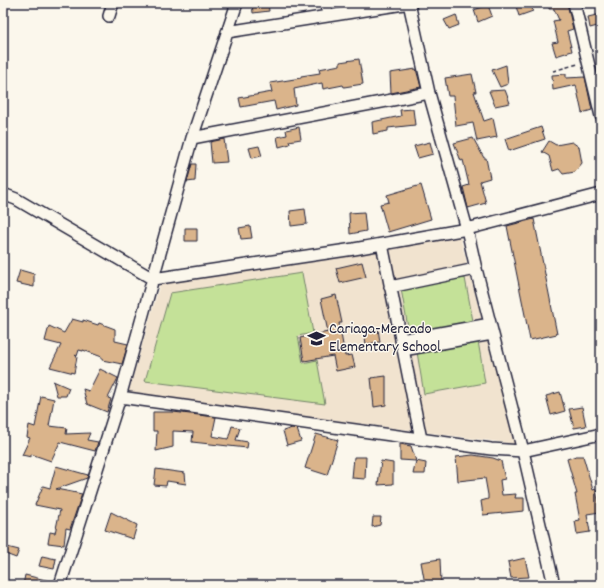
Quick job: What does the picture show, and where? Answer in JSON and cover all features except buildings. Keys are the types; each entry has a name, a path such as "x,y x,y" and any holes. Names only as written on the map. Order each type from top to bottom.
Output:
{"street":[{"path":"109,16 113,3"},
{"path":"60,585 120,397 192,138 237,3"},
{"path":"326,3 328,16"},
{"path":"227,32 410,3 429,93 467,230 554,585"},
{"path":"574,3 601,116"},
{"path":"192,138 429,93"},
{"path":"3,194 16,199 153,279 467,230 601,194"},
{"path":"382,244 421,439"},
{"path":"390,286 476,269"},
{"path":"402,345 491,329"},
{"path":"120,397 491,449 522,451 601,434"}],"shaded area":[{"name":"Cariaga-Mercado Elementary School","path":"460,237 515,444 128,393 160,284"}],"green space":[{"path":"302,273 313,333 298,336 303,363 317,360 325,404 145,381 170,293"},
{"path":"465,278 473,321 409,333 401,289"},
{"path":"478,341 485,383 424,394 417,352"}],"place":[{"name":"Cariaga-Mercado Elementary School","path":"316,338"}]}
